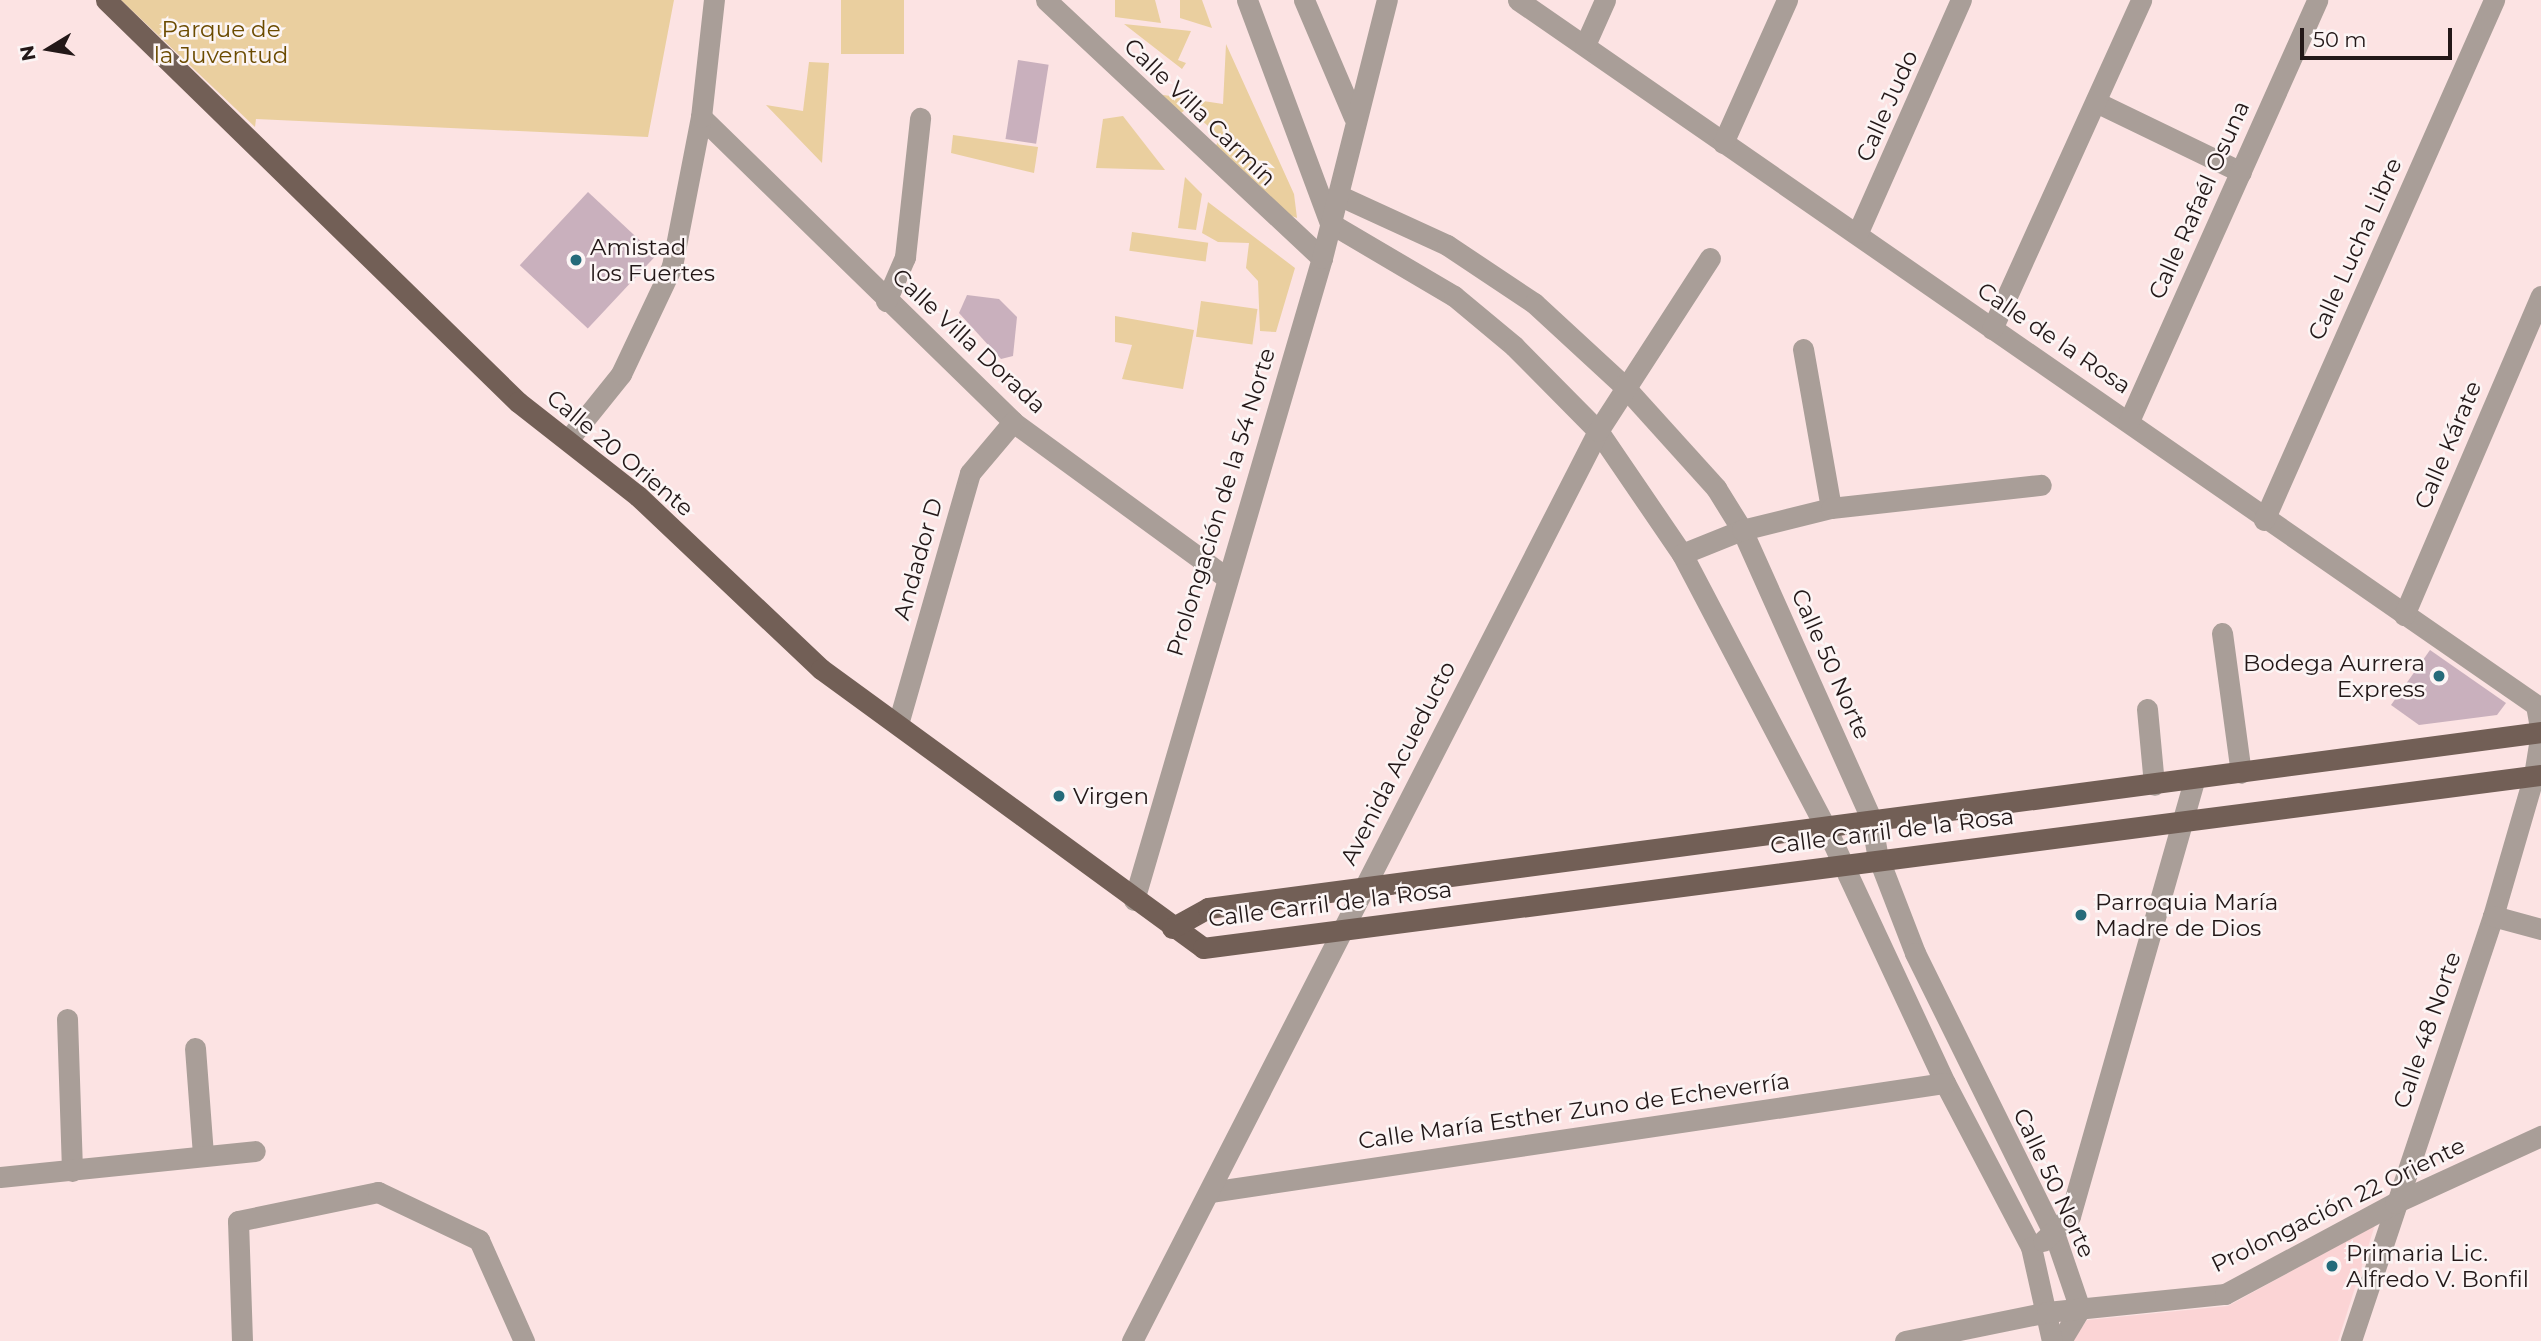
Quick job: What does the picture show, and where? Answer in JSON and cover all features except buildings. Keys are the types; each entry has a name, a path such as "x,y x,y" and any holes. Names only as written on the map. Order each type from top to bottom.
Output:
{"main road":[{"name":"Calle 20 Oriente","path":"106,0 518,402 638,496 821,669 1172,928"},
{"name":"Calle Carril de la Rosa","path":"2537,775 2185,825 1878,857 1203,948 1172,928 1208,908 1827,830 1871,819 2193,780 2541,732"}],"street":[{"path":"568,440 647,328 672,266 701,117 714,0"},
{"name":"Calle Villa Carmín","path":"1046,0 1322,258"},
{"path":"1247,0 1331,223"},
{"path":"1304,0 1354,117"},
{"name":"Prolongación de la 54 Norte","path":"1134,900 1224,576 1322,258 1354,117 1387,0"},
{"name":"Calle de la Rosa","path":"1518,0 1723,143 1858,232 1993,329 2129,421 2264,520 2404,615 2539,700 2541,732"},
{"path":"1585,45 1605,0"},
{"path":"1723,143 1787,0"},
{"name":"Calle Judo","path":"1858,232 1961,0"},
{"path":"1993,329 2141,0"},
{"name":"Calle Rafaél Osuna","path":"2129,421 2317,0"},
{"name":"Calle Lucha Libre","path":"2264,520 2494,0"},
{"path":"2096,103 2241,172"},
{"name":"Calle Villa Dorada","path":"701,117 886,301 1013,422 1224,576"},
{"path":"886,301 905,257 920,118"},
{"name":"Calle 50 Norte","path":"1338,195 1493,272 1623,385 1716,488 1742,530 1871,819 1878,857 1915,953 2055,1236 2080,1309"},
{"name":"Calle 50 Norte","path":"1331,223 1454,296 1514,345 1598,431 1682,554 1827,830 1839,863 1945,1083 2031,1247 2052,1341"},
{"name":"Avenida Acueducto","path":"1132,1341 1598,431 1623,385 1710,258"},
{"name":"Calle Kárate","path":"2404,615 2541,296"},
{"path":"1803,349 1831,508"},
{"name":"Andador D","path":"898,724 970,473 1013,422"},
{"path":"1682,554 1742,530 1831,508 2041,485"},
{"path":"2222,633 2241,773"},
{"path":"2147,709 2154,785"},
{"name":"Calle 48 Norte","path":"2351,1341 2493,916 2537,775 2541,732"},
{"path":"2031,1247 2055,1236 2070,1216 2185,825 2193,780"},
{"path":"2493,916 2541,929"},
{"path":"67,1019 72,1171"},
{"path":"195,1048 203,1156"},
{"name":"Calle María Esther Zuno de Echeverría","path":"1210,1192 1945,1083"},
{"name":"Prolongación 22 Oriente","path":"1905,1341 2047,1312 2225,1294 2395,1203 2541,1136"},
{"path":"0,1177 255,1151"},
{"path":"242,1341 237,1221 378,1192 479,1240 524,1341"},
{"path":"2061,1341 2080,1309"}],"shaded area":[{"name":"Primaria Lic. Alfredo V. Bonfil","path":"2375,1225 2338,1341 2072,1341 2087,1320 2228,1306"}],"green space":[{"name":"Parque de la Juventud","path":"121,0 674,0 648,137 256,119 255,127"},
{"path":"841,0 904,0 904,54 841,54"},
{"path":"1115,0 1155,0 1161,23 1115,17"},
{"path":"1180,0 1202,0 1212,28 1180,18"},
{"path":"1124,24 1191,31 1178,60 1186,63 1182,69"},
{"path":"1226,44 1294,194 1297,218 1246,198 1212,152 1221,137 1187,108 1178,116 1157,94 1223,104"},
{"path":"809,62 829,63 822,163 766,105 803,111"},
{"path":"1123,116 1165,170 1096,168 1103,119"},
{"path":"953,135 1038,147 1034,173 951,153"},
{"path":"1185,177 1202,194 1196,230 1178,228"},
{"path":"1208,202 1295,268 1276,332 1260,331 1258,281 1246,268 1249,243 1218,242 1202,233"},
{"path":"1132,232 1208,243 1206,262 1129,251"},
{"path":"1201,301 1257,309 1252,345 1196,337"},
{"path":"1115,316 1194,330 1183,389 1122,379 1132,345 1115,342"}],"place":[{"name":"Amistad los Fuertes","path":"576,260"},
{"name":"Bodega Aurrera Express","path":"2439,676"},
{"name":"Virgen","path":"1059,796"},
{"name":"Parroquia María Madre de Dios","path":"2081,915"},
{"name":"Primaria Lic. Alfredo V. Bonfil","path":"2332,1266"}]}
